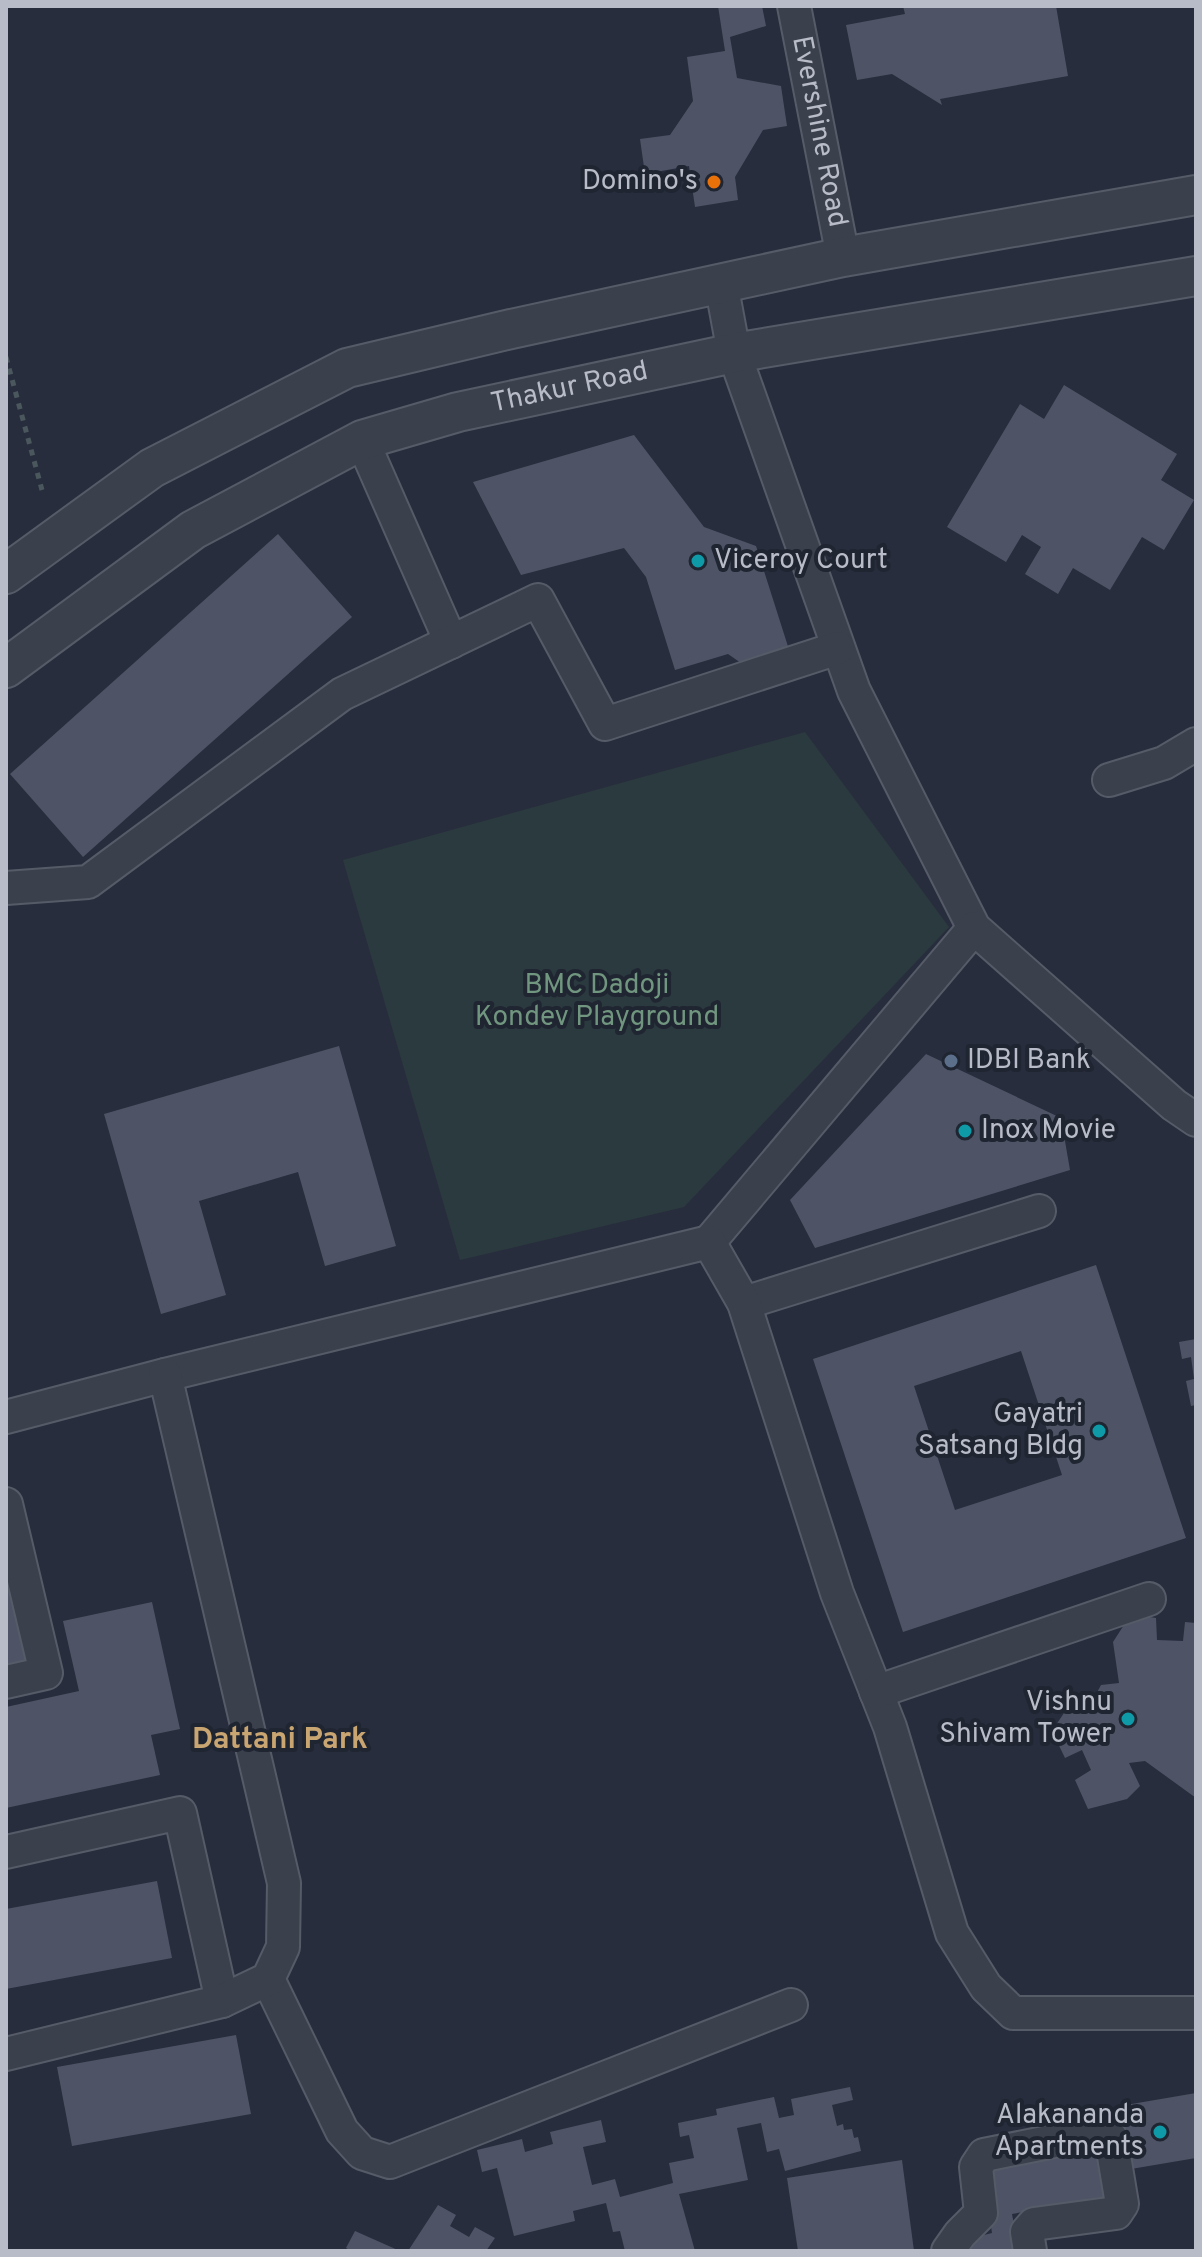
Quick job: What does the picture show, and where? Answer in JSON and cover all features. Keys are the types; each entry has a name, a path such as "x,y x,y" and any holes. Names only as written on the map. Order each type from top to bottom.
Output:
{"street":[{"name":"Evershine Road","path":"794,6 843,257"},
{"path":"6,574 152,468 347,368 843,257 1196,195"},
{"name":"Thakur Road","path":"6,668 193,530 362,440 458,412 734,353 1196,276"},
{"path":"721,283 734,353 854,691 974,928 1174,1105 1196,1120"},
{"path":"362,440 451,642"},
{"path":"6,888 88,882 342,694 538,600 605,724 838,648"},
{"path":"1109,780 1164,763 1196,744"},
{"path":"6,1417 709,1242 974,928"},
{"path":"744,1303 1039,1211"},
{"path":"709,1242 744,1303 837,1593 890,1727 952,1933 986,1987 1013,2013 1196,2013"},
{"path":"6,2054 222,2001 268,1979 283,1947 284,1883 165,1375"},
{"path":"6,1504 46,1673 6,1682"},
{"path":"876,1692 1149,1599"},
{"path":"6,1852 180,1813 222,2001"},
{"path":"268,1979 342,2131 362,2153 390,2162 791,2005"},
{"path":"948,2251 981,2213 976,2167 984,2155 1099,2132 1111,2138 1122,2204 1116,2213 1034,2224 1027,2232 1030,2251"}],"path":[{"path":"6,357 42,490"}],"green space":[{"name":"BMC Dadoji Kondev Playground","path":"805,732 949,927 684,1207 460,1260 343,860"}],"building":[{"path":"718,6 762,6 766,26 730,37 737,78 781,86 787,126 763,130 735,177 738,200 695,207 689,166 645,174 640,139 670,135 693,101 687,57 725,51"},
{"path":"903,6 1056,6 1068,76 940,99 942,105 892,74 857,80 846,25 905,14"},
{"path":"1064,385 1177,454 1161,480 1194,500 1164,550 1142,537 1110,590 1073,568 1058,594 1025,574 1041,547 1022,535 1006,562 947,527 1020,404 1044,419"},
{"name":"Viceroy Court","path":"634,435 704,527 756,546 792,659 751,670 728,654 675,670 646,577 624,548 521,575 473,482"},
{"path":"278,534 352,617 83,857 10,774"},
{"path":"339,1046 396,1246 325,1266 298,1172 199,1201 226,1295 161,1314 104,1114"},
{"path":"926,1054 1061,1118 1070,1170 815,1248 790,1200"},
{"name":"Gayatri Satsang Bldg","path":"1096,1265 1186,1538 903,1632 813,1359","holes":["1021,1351 1062,1475 955,1510 914,1386"]},
{"path":"1196,1339 1196,1405 1191,1406 1186,1381 1194,1379 1191,1357 1182,1359 1179,1342"},
{"path":"6,1540 37,1667 6,1674"},
{"path":"152,1602 180,1729 151,1735 160,1775 6,1808 6,1707 79,1691 63,1621"},
{"name":"Vishnu Shivam Tower","path":"1131,1614 1156,1618 1157,1640 1183,1641 1185,1622 1196,1623 1196,1798 1145,1761 1129,1763 1140,1786 1127,1799 1088,1809 1075,1780 1091,1770 1082,1750 1065,1758 1052,1731 1068,1707 1094,1698 1101,1685 1119,1683 1113,1642"},
{"path":"157,1881 172,1958 6,1989 6,1909"},
{"path":"236,2035 251,2114 72,2146 57,2067"},
{"path":"850,2087 853,2100 832,2105 837,2126 843,2124 844,2130 852,2129 854,2138 858,2137 861,2151 785,2171 779,2149 767,2152 761,2123 737,2128 748,2180 679,2194 695,2251 625,2251 620,2231 613,2232 606,2203 573,2211 575,2221 514,2236 497,2168 482,2172 477,2150 522,2139 525,2152 553,2144 550,2132 601,2120 606,2142 583,2147 592,2185 615,2179 620,2197 673,2183 669,2163 694,2158 689,2135 680,2137 678,2123 717,2115 716,2109 774,2097 779,2118 794,2115 791,2099"},
{"name":"Alakananda Apartments","path":"1196,2093 1196,2158 1131,2169 1120,2106"},
{"path":"1098,2141 1111,2203 1079,2202 1012,2214 1019,2251 959,2251 968,2239 992,2233 982,2165"},
{"path":"902,2160 914,2251 798,2251 787,2178"},
{"path":"438,2205 456,2215 450,2226 469,2237 475,2227 495,2238 486,2251 408,2251"},
{"path":"355,2231 400,2251 351,2251 346,2248"}],"place":[{"name":"Domino's","path":"714,182"},
{"name":"Viceroy Court","path":"698,561"},
{"name":"IDBI Bank","path":"951,1061"},
{"name":"Inox Movie","path":"965,1131"},
{"name":"Gayatri Satsang Bldg","path":"1099,1431"},
{"name":"Vishnu Shivam Tower","path":"1128,1719"},
{"name":"Alakananda Apartments","path":"1160,2132"}],"district":[{"name":"Dattani Park","path":"280,1740"}]}
